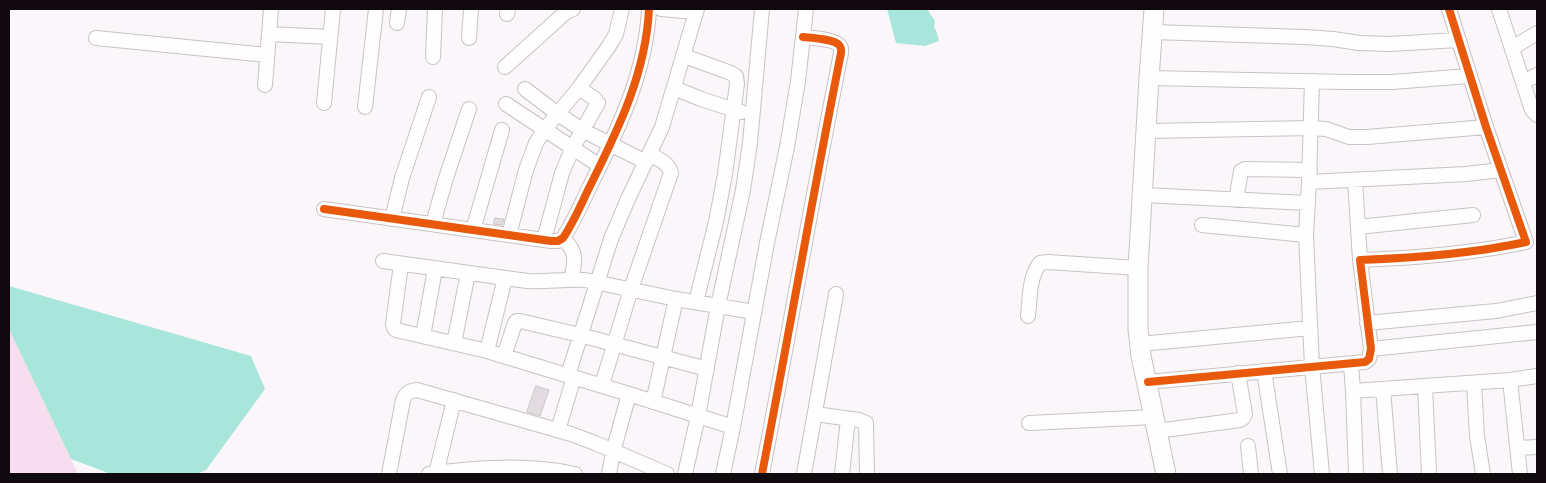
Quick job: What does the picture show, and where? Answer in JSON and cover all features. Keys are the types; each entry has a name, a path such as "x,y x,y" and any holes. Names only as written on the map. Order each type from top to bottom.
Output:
{"street":[{"path":"265,86 271,9"},
{"path":"324,103 333,9"},
{"path":"365,107 376,9"},
{"path":"433,57 435,9"},
{"path":"469,38 471,9"},
{"path":"505,67 566,12 573,9"},
{"path":"510,235 530,157 545,129 609,46 616,34 622,9"},
{"path":"324,209 544,240 558,241 563,238 610,145 632,93 643,60 648,33 649,9"},
{"path":"558,430 580,335 611,239 662,127 697,10 660,9"},
{"path":"685,474 698,416 718,306 744,190 753,116 762,9"},
{"path":"723,474 787,147 798,81 806,9"},
{"path":"1154,9 1148,78 1138,268 1138,329 1166,474"},
{"path":"1360,260 1453,254 1498,248 1532,240 1501,170 1469,76 1449,9"},
{"path":"1499,9 1532,110 1537,115"},
{"path":"1153,32 1305,37 1389,44 1458,40"},
{"path":"1512,48 1537,33"},
{"path":"269,34 330,37"},
{"path":"762,474 817,172 841,53 839,44 803,36"},
{"path":"96,38 267,55"},
{"path":"684,56 731,73 736,76 737,84 725,174 716,222 696,302"},
{"path":"1523,82 1537,75"},
{"path":"1148,78 1392,82 1469,76"},
{"path":"1312,81 1310,176 1306,235 1312,366 1322,474"},
{"path":"544,240 562,173 582,130 598,103 596,99 578,88"},
{"path":"674,88 753,116"},
{"path":"525,89 582,130 610,145 667,164 670,167 670,173 631,289 602,385"},
{"path":"392,219 402,178 429,97"},
{"path":"506,104 600,166"},
{"path":"432,224 470,109"},
{"path":"1146,131 1311,128 1326,129 1349,137 1367,137 1486,127"},
{"path":"473,230 502,130"},
{"path":"1236,200 1239,176 1241,171 1246,169 1355,180 1466,174 1501,170"},
{"path":"1148,382 1365,362 1371,349 1360,260 1355,180"},
{"path":"1143,194 1308,203"},
{"path":"1358,227 1473,215"},
{"path":"1202,225 1306,235"},
{"path":"563,238 574,252 575,258 571,280"},
{"path":"383,261 544,282 571,280 597,282 676,299 754,312"},
{"path":"1028,316 1033,276 1040,263 1138,268"},
{"path":"402,264 394,328 396,330 487,351 733,427"},
{"path":"423,336 435,269"},
{"path":"454,343 468,273"},
{"path":"487,351 506,278"},
{"path":"804,474 836,294"},
{"path":"653,402 676,299"},
{"path":"1367,323 1496,311 1537,303"},
{"path":"504,356 516,321 520,321 706,369"},
{"path":"1140,344 1310,328"},
{"path":"1371,349 1537,332"},
{"path":"1351,364 1356,474"},
{"path":"1264,371 1280,474"},
{"path":"1029,423 1155,424 1240,420 1244,418 1245,414 1238,373"},
{"path":"1353,391 1510,380 1537,376"},
{"path":"1510,380 1520,474"},
{"path":"1474,382 1477,436 1483,474"},
{"path":"1425,386 1429,474"},
{"path":"1383,389 1390,474"},
{"path":"389,474 403,400 406,394 417,390 595,442 611,464 667,474"},
{"path":"611,464 629,394"},
{"path":"454,400 434,474 559,470 575,474"},
{"path":"815,414 866,423 867,474"},
{"path":"842,474 848,419"},
{"path":"1248,446 1251,474"},
{"path":"1518,448 1537,447"}],"shaded area":[{"path":"887,9 927,9 935,21 934,27 939,41 925,46 896,43"},
{"path":"9,286 251,356 265,389 206,470 197,474 111,474 71,459 9,329"},
{"path":"9,329 71,459 78,474 9,474"}],"building":[{"path":"495,218 504,219 502,225 494,224"},
{"path":"536,386 549,390 540,416 527,412"}],"cycle path":[{"path":"324,209 551,241 558,241 563,238 621,121 643,55 649,9"},
{"path":"1148,382 1365,362 1369,359 1371,349 1360,260 1443,255 1485,250 1526,242 1486,127 1449,9"},
{"path":"762,474 841,53 841,47 832,41 803,37"}]}
